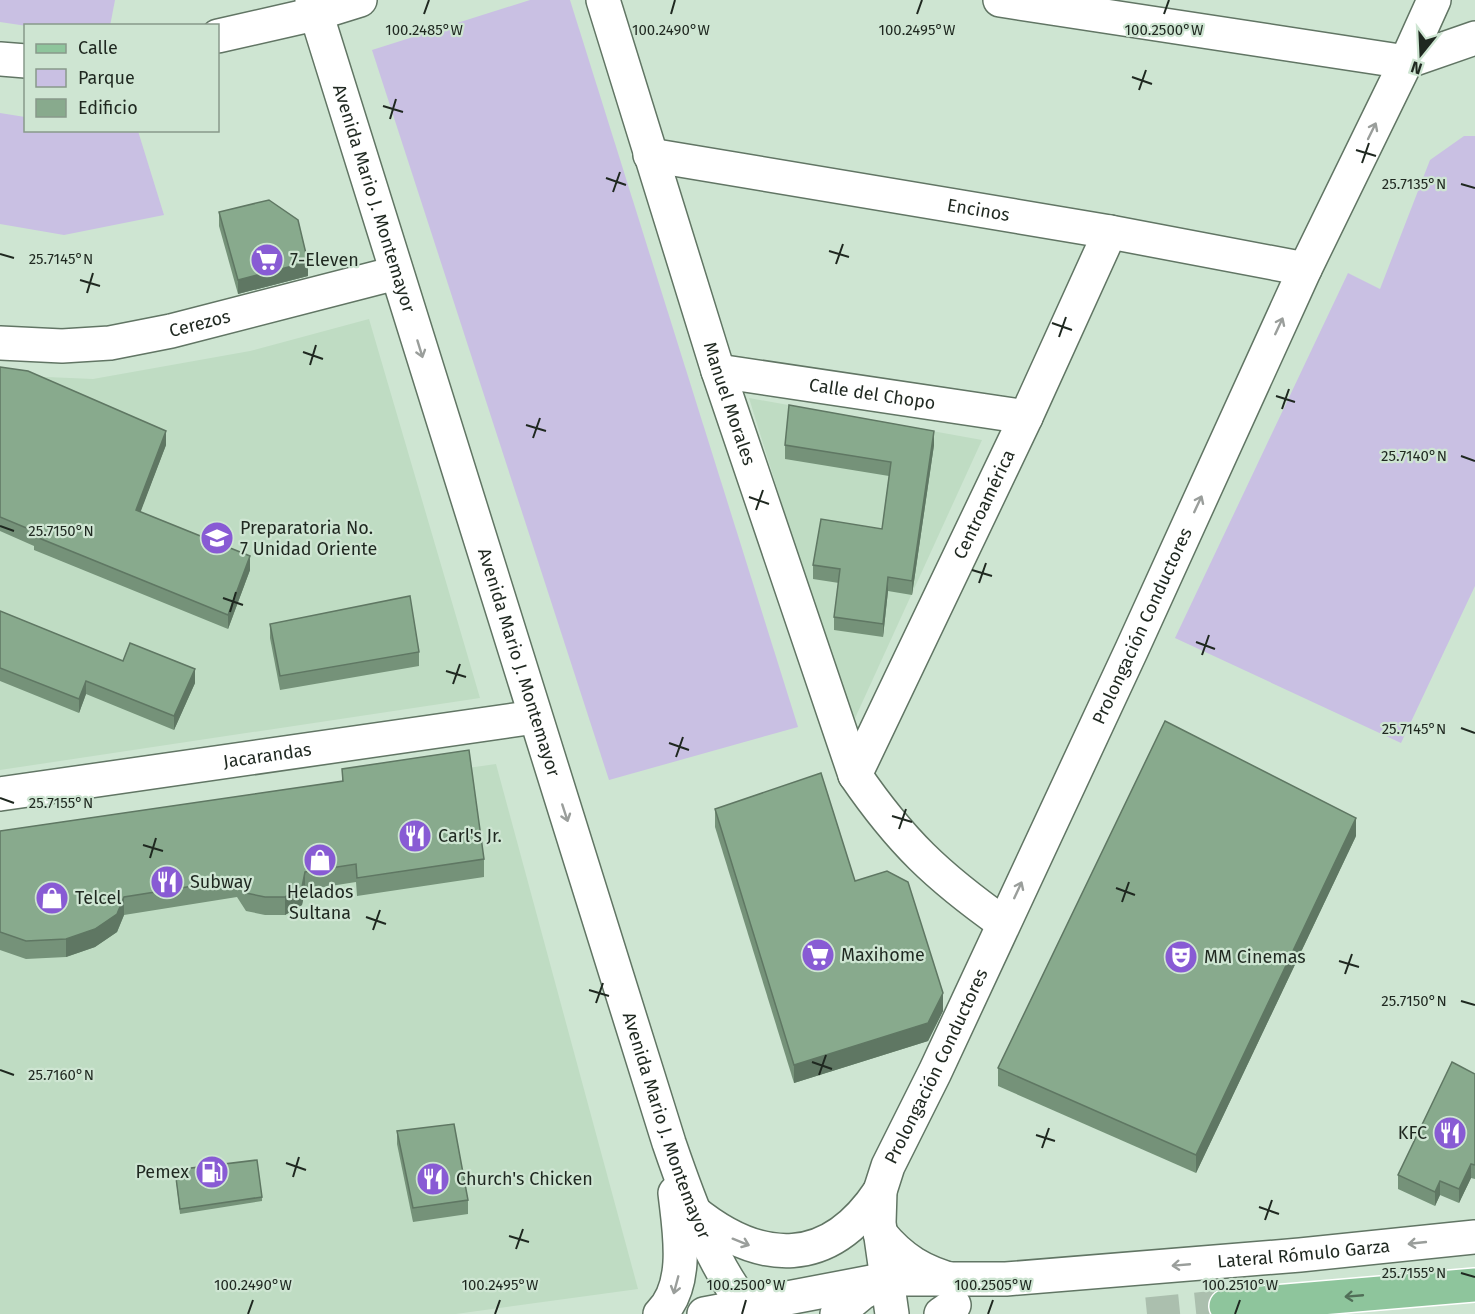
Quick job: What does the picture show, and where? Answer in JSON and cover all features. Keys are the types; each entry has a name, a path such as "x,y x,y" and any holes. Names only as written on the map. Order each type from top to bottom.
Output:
{"main road":[{"path":"1226,1306 1475,1285"}],"street":[{"path":"219,36 313,7 360,0"},
{"name":"Manuel Morales","path":"603,0 718,372 855,775 885,819 915,853 950,885 1003,923"},
{"path":"1000,0 1406,62 1475,38"},
{"name":"Prolongación Conductores","path":"880,1191 888,1166 935,1072 1305,269 1434,0"},
{"name":"Avenida Mario J. Montemayor","path":"313,7 669,1143 692,1210 715,1258 748,1310"},
{"path":"0,58 24,62"},
{"name":"Encinos","path":"650,155 1110,232 1305,269"},
{"name":"Centroamérica","path":"855,775 1026,417 1110,232"},
{"name":"Cerezos","path":"0,342 62,346 110,343 171,331 396,273"},
{"name":"Calle del Chopo","path":"718,372 1026,417"},
{"name":"Jacarandas","path":"0,794 535,717"},
{"path":"660,1314 673,1296 679,1270 677,1213 669,1143"},
{"path":"692,1210 721,1232 744,1244 772,1251 798,1250 820,1244 841,1234 862,1215 880,1191"},
{"path":"880,1191 880,1233 892,1314"},
{"path":"880,1233 949,1304"},
{"name":"Lateral Rómulo Garza","path":"704,1314 748,1310 886,1280 949,1304 1006,1279 1300,1256 1475,1237"},
{"path":"837,1314 862,1293 886,1280"}],"shaded area":[{"name":"Preparatoria No. 7 Unidad Oriente","path":"369,319 480,698 0,770 0,375 93,379 250,351"},
{"path":"749,398 982,440 851,727"},
{"path":"496,764 638,1289 456,1314 0,1314 0,834"}],"green space":[{"path":"0,0 115,0 110,24 24,26 0,22"},
{"path":"530,0 570,0 798,727 609,780 372,50"},
{"path":"0,113 24,117 24,132 138,132 164,215 64,235 0,224"},
{"path":"1464,136 1475,136 1475,586 1401,743 1175,638 1348,273 1380,289 1430,160"}],"building":[{"name":"7-Eleven","path":"269,200 298,220 308,262 238,280 219,212"},
{"path":"0,367 28,371 166,431 136,510 250,556 228,615 34,536 36,532 0,517"},
{"path":"789,405 934,431 912,581 888,577 883,624 834,617 840,569 813,565 821,519 882,529 891,462 785,445"},
{"path":"410,596 419,652 280,676 270,624"},
{"path":"0,611 123,661 130,643 195,669 174,716 86,681 79,699 0,668"},
{"path":"1165,721 1356,818 1196,1155 998,1068"},
{"path":"469,750 484,859 357,878 356,864 305,872 302,887 285,897 265,897 246,893 237,879 124,897 117,914 95,929 66,939 26,941 0,932 0,831 343,781 342,769"},
{"path":"821,773 855,881 887,871 908,882 943,993 928,1023 794,1065 715,809"},
{"name":"KFC","path":"1452,1062 1475,1074 1475,1165 1471,1164 1459,1189 1440,1181 1435,1192 1398,1175"},
{"name":"Church's Chicken","path":"454,1124 468,1200 413,1208 397,1131"},
{"path":"257,1160 262,1197 180,1209 175,1170"}],"tunnel":[{"path":"1147,1314 1226,1306"}],"place":[{"name":"7-Eleven","path":"267,260"},
{"name":"Preparatoria No. 7 Unidad Oriente","path":"217,538"},
{"name":"Carl's Jr.","path":"415,836"},
{"name":"Helados Sultana","path":"320,860"},
{"name":"Subway","path":"167,882"},
{"name":"Telcel","path":"52,898"},
{"name":"Maxihome","path":"818,955"},
{"name":"MM Cinemas","path":"1181,957"},
{"name":"KFC","path":"1450,1133"},
{"name":"Pemex","path":"212,1172"},
{"name":"Church's Chicken","path":"433,1179"}]}
